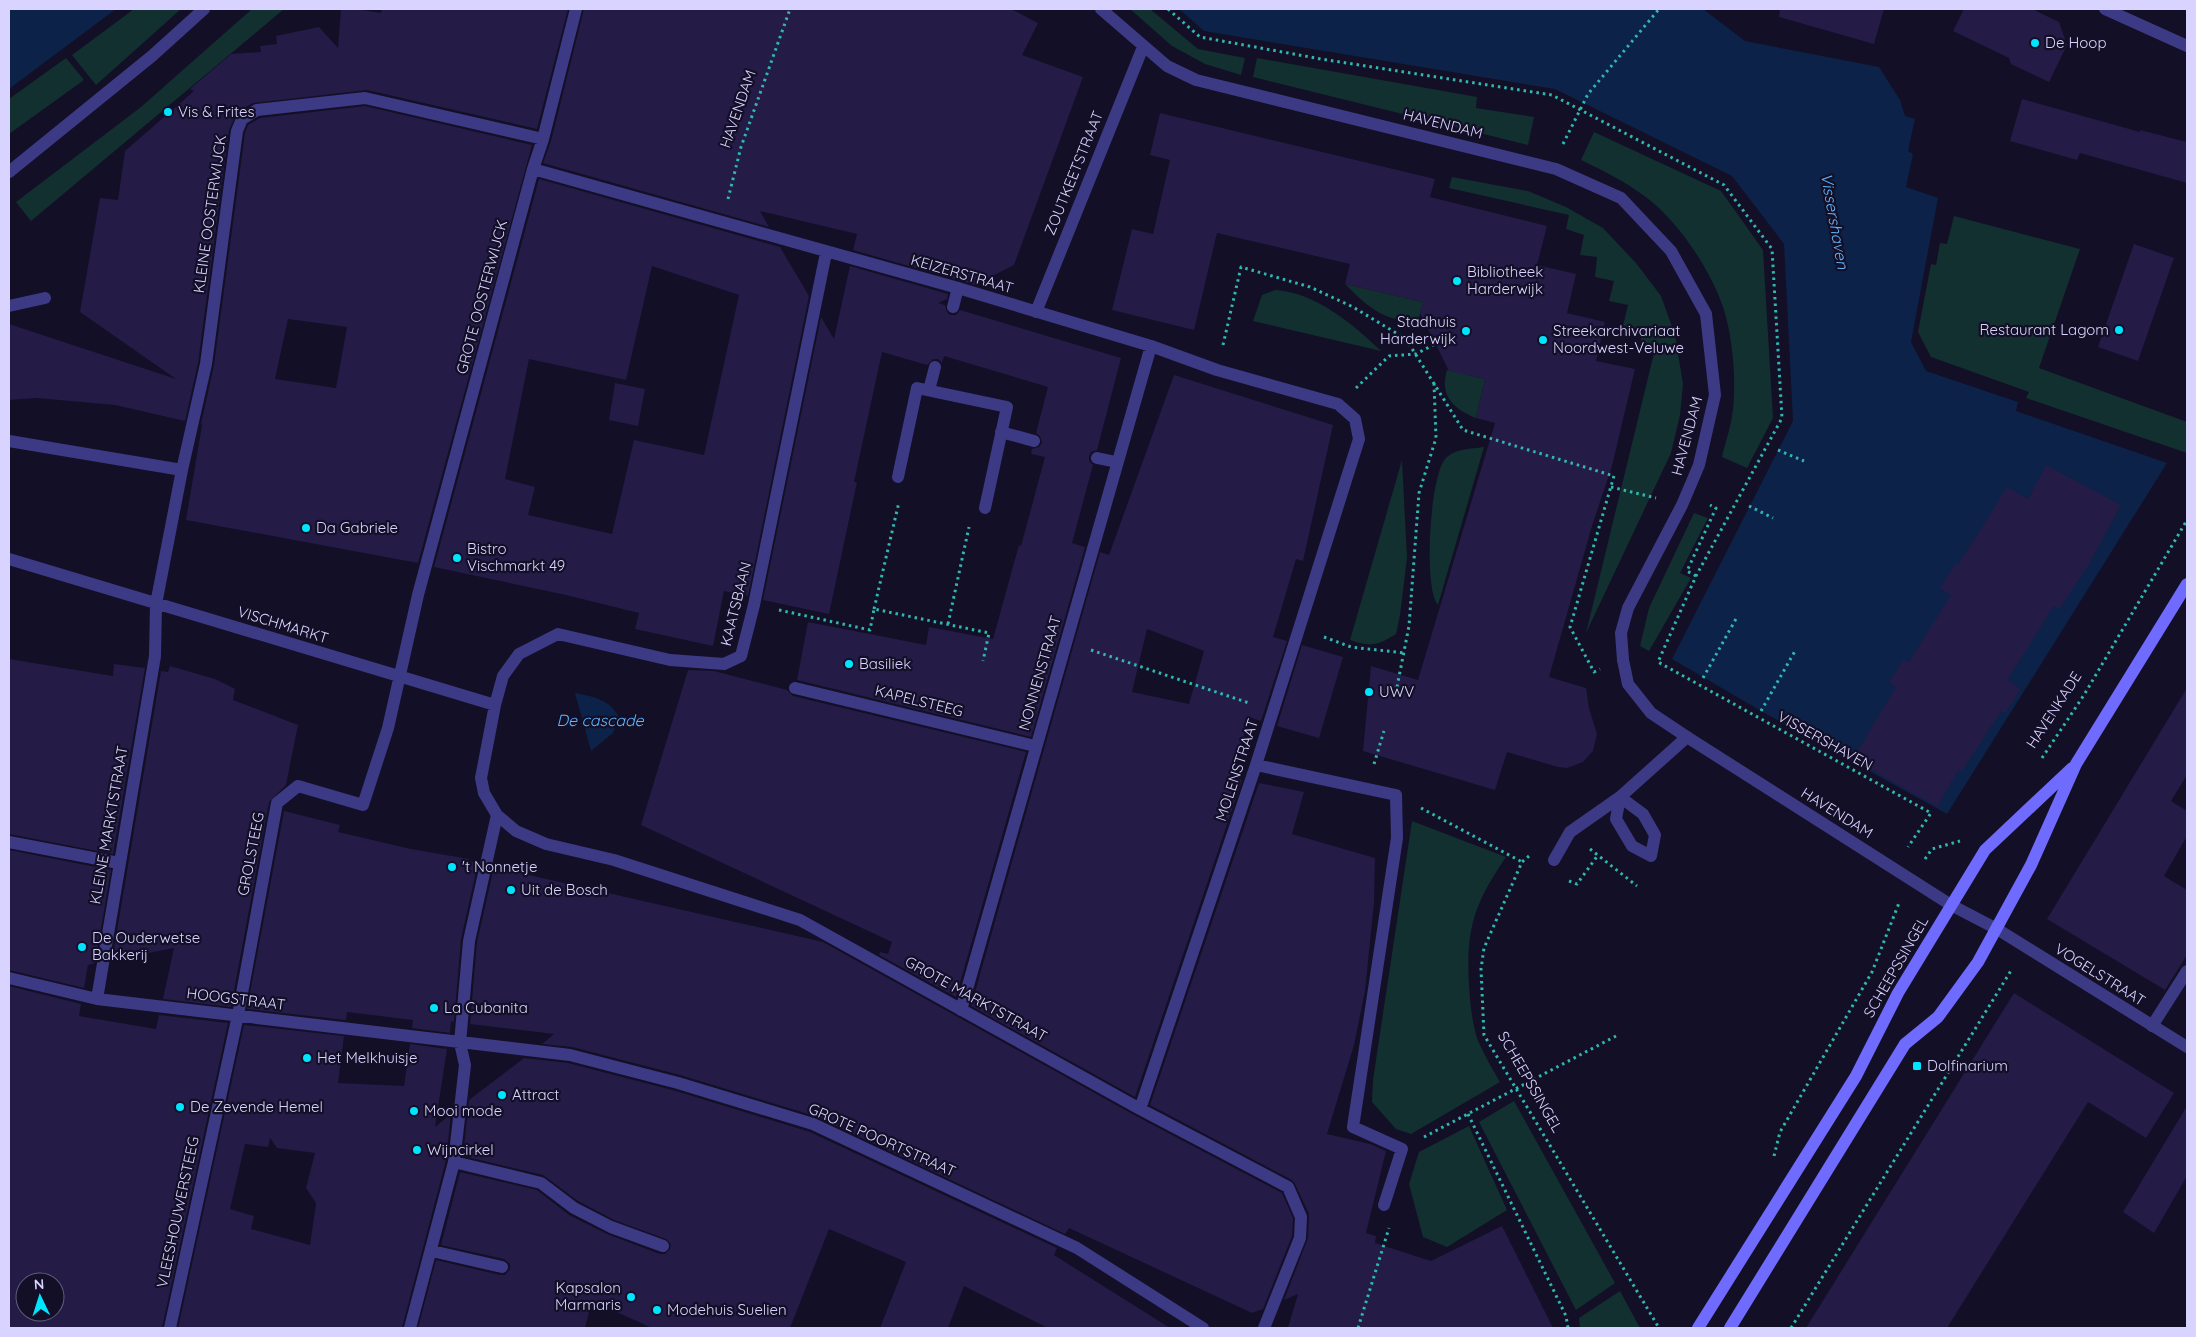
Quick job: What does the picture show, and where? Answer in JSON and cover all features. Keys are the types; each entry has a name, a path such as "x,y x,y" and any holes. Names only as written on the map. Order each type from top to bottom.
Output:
{"street":[{"path":"9,172 152,56 204,9"},
{"name":"GROTE OOSTERWIJCK","path":"401,678 418,595 533,169 543,139 576,9"},
{"name":"HAVENDAM","path":"1101,9 1167,66 1196,80 1556,169 1621,198 1671,252 1706,314 1715,395 1699,465 1682,505 1628,608 1621,633 1623,660 1628,684 1651,713 1687,737 1951,905 1997,928"},
{"path":"2105,9 2187,46"},
{"name":"ZOUTKEETSTRAAT","path":"1036,312 1143,46"},
{"name":"KLEINE OOSTERWIJCK","path":"182,470 206,364 237,132 242,119 257,110 365,98 543,139"},
{"name":"KEIZERSTRAAT","path":"533,169 722,221 826,253 958,288 1151,346 1217,370 1338,404 1355,419 1359,439"},
{"name":"KAATSBAAN","path":"497,815 484,793 481,778 495,705 503,676 519,654 558,634 670,660 724,664 741,656 754,605 826,253"},
{"path":"952,307 958,288"},
{"path":"9,306 45,298"},
{"name":"NONNENSTRAAT","path":"961,1010 1035,746 1067,642 1116,462 1151,346"},
{"path":"929,390 935,367"},
{"path":"898,477 917,388 1007,407 985,508"},
{"path":"1001,432 1034,441"},
{"name":"MOLENSTRAAT","path":"1140,1109 1256,765 1359,439"},
{"path":"9,440 182,470 156,604"},
{"path":"1097,458 1116,462"},
{"name":"VISCHMARKT","path":"9,559 495,705"},
{"path":"1730,1328 1905,1044 1938,1017 1978,962 2031,865 2076,764 2187,584"},
{"name":"KLEINE MARKTSTRAAT","path":"97,999 155,656 156,604"},
{"name":"GROLSTEEG","path":"238,1015 278,802 298,786 363,805 388,728 401,678"},
{"name":"KAPELSTEEG","path":"795,688 1035,746"},
{"path":"1554,860 1570,832 1620,797 1687,737"},
{"path":"1951,905 1985,850 2076,764"},
{"path":"1256,765 1396,795 1397,838 1353,1127 1402,1148 1384,1205"},
{"path":"410,1328 432,1251 454,1162 466,1065 460,1043 468,941 497,815"},
{"name":"GROTE MARKTSTRAAT","path":"497,815 516,831 546,844 614,860 800,920 1140,1109 1288,1187 1301,1217 1300,1238 1264,1328"},
{"path":"9,842 119,863"},
{"name":"SCHEEPSSINGEL","path":"1698,1328 1856,1076 1898,993 1951,905"},
{"name":"VOGELSTRAAT","path":"1997,928 2026,948 2187,1047"},
{"path":"2152,1026 2187,971"},
{"name":"HOOGSTRAAT","path":"9,978 97,999 460,1043"},
{"name":"VLEESHOUWERSTEEG","path":"170,1328 238,1015"},
{"name":"GROTE POORTSTRAAT","path":"460,1043 570,1056 678,1082 813,1124 1077,1248 1202,1328"},
{"path":"454,1162 541,1183 574,1208 611,1227 663,1246"},
{"path":"432,1251 502,1267"}],"path":[{"name":"HAVENDAM","path":"722,221 741,147 790,9"},
{"path":"1168,9 1200,37 1321,59 1552,95 1578,110"},
{"path":"1566,136 1588,94 1659,9"},
{"path":"1217,370 1241,267 1310,287 1353,307 1406,338 1463,430 1614,476 1570,627 1594,672"},
{"path":"1362,382 1389,356 1416,354 1435,344"},
{"path":"1397,687 1409,626 1419,492 1436,438 1434,382"},
{"path":"1778,450 1804,461"},
{"path":"754,605 870,630 899,500"},
{"path":"1749,506 1773,518"},
{"name":"HAVENKADE","path":"2038,765 2084,695 2187,520"},
{"path":"948,624 970,525"},
{"path":"874,609 989,633 983,661"},
{"path":"1703,678 1737,616"},
{"path":"1067,642 1273,711"},
{"name":"VISSERSHAVEN","path":"1668,642 1658,662 1931,813 1893,868"},
{"path":"1343,644 1404,653"},
{"path":"1761,711 1795,651"},
{"path":"1366,788 1384,731"},
{"path":"1396,795 1531,866"},
{"path":"1570,832 1637,886"},
{"path":"1911,880 1932,849 1968,839"},
{"name":"SCHEEPSSINGEL","path":"1535,848 1522,862 1484,948 1481,969 1484,1035 1514,1089 1659,1328"},
{"path":"1562,878 1577,884 1598,855"},
{"name":"SCHEEPSSINGEL","path":"1773,1158 1780,1132 1872,972 1897,907 1911,880"},
{"path":"1791,1328 2026,948"},
{"path":"1402,1148 1616,1036"},
{"path":"1468,1114 1566,1316 1568,1328"},
{"path":"1358,1328 1390,1225 1384,1205"}],"green space":[{"path":"134,9 181,9 96,85 72,55"},
{"path":"252,9 284,9 31,221 16,202 141,107"},
{"path":"1130,9 1150,9 1198,49 1245,58 1241,75 1205,64 1172,46"},
{"path":"66,58 84,80 9,134 9,99"},
{"path":"1257,58 1477,97 1476,108 1534,117 1528,145 1253,77"},
{"path":"1594,132 1721,191 1763,250 1773,418 1747,468 1722,457 1732,416 1734,377 1730,335 1719,295 1693,249 1671,220 1659,208 1623,182 1581,160"},
{"path":"1452,177 1528,191 1566,207 1603,228 1636,263 1661,296 1675,335 1683,384 1680,415 1671,453 1586,633 1654,353 1639,349 1643,331 1623,326 1628,305 1609,301 1614,281 1595,277 1597,257 1580,255 1584,235 1566,229 1569,215 1449,188"},
{"path":"1954,216 2080,249 2039,368 2187,422 2187,453 2026,398 2029,392 1931,357 1918,332 1931,264 1936,265 1940,243 1947,244"},
{"path":"1345,284 1423,302 1418,321 1395,319 1377,312 1361,300"},
{"path":"1275,290 1290,292 1319,303 1346,320 1381,351 1253,321 1262,295"},
{"path":"1447,370 1485,379 1476,418 1455,406 1450,400 1445,387"},
{"path":"1484,447 1438,605 1433,595 1430,556 1430,532 1435,487 1440,470 1449,455 1463,450"},
{"path":"1402,460 1407,558 1396,634 1379,643 1363,644 1350,640"},
{"path":"1694,513 1708,518 1680,573 1691,578 1649,651 1640,646 1649,608"},
{"path":"1412,821 1506,857 1486,889 1474,917 1468,965 1475,1032 1500,1082 1411,1134 1396,1129 1372,1102 1373,1080"},
{"path":"1514,1101 1615,1283 1576,1310 1479,1122"},
{"path":"1469,1126 1507,1210 1447,1247 1423,1237 1409,1184 1419,1152"},
{"path":"1620,1291 1640,1328 1580,1328 1579,1318"}],"water":[{"path":"9,9 116,9 9,89"},
{"name":"Vissershaven","path":"1179,9 1703,9 1745,41 1879,67 1900,100 1905,116 1915,119 1908,151 1913,154 1906,187 1938,198 1911,342 1926,371 2018,402 2016,411 2167,463 1947,814 1761,711 1672,659 1793,421 1784,244 1732,176 1555,89 1204,31"},
{"name":"De cascade","path":"575,693 601,700 612,707 619,718 613,733 591,751"}],"building":[{"path":"341,9 381,13 382,9 568,9 537,129 367,90 253,103 237,112 229,130 198,363 185,421 115,405 37,398 9,400 9,324 176,379 80,312 100,198 118,200 125,151 194,91 190,89 231,54 261,52 260,46 277,44 276,36 319,27 338,48"},
{"path":"584,9 1011,9 1038,23 1022,55 1083,77 1014,265 975,285 853,250 857,234 760,211 769,227 543,163 551,141"},
{"path":"1780,9 1884,9 1874,44 1779,17"},
{"name":"De Hoop","path":"1964,9 2032,9 2059,22 2067,45 2049,82 2011,64 2009,58 1953,31"},
{"path":"2022,99 2140,132 2140,130 2187,142 2187,183 2080,153 2077,160 2010,141"},
{"path":"365,106 532,145 418,563 186,520 201,424 214,365 245,133 248,125 260,118","holes":["288,319 347,327 336,388 275,379"]},
{"path":"1160,113 1435,179 1430,197 1547,226 1537,265 1576,274 1567,313 1605,322 1596,361 1635,369 1612,466 1592,526 1549,677 1586,688 1589,708 1597,734 1593,751 1583,762 1567,768 1558,767 1507,752 1495,790 1363,751 1371,666 1418,680 1495,423 1476,418 1485,379 1449,371 1420,313 1423,302 1345,284 1350,264 1217,233 1194,330 1112,310 1132,229 1153,234 1170,160 1150,155"},
{"path":"539,179 780,247 809,296 748,596 724,591 713,646 635,629 639,613 566,595 434,567","holes":["652,266 739,295 704,455 634,440 612,534 528,515 535,487 505,479 529,359 626,380"]},
{"path":"2134,244 2174,258 2138,361 2098,347"},
{"path":"850,266 948,294 947,299 938,303 945,305 950,315 956,315 960,310 1121,358 1097,450 1091,452 1089,456 1089,461 1093,465 1072,543 1085,547 1031,737 797,680 808,622 926,645 929,627 993,639 1045,457 1031,454 1032,449 1039,447 1042,443 1040,436 1036,433 1048,387 944,356 942,363 938,359 933,359 927,365 882,352 854,482 857,482 829,614 763,600 821,317 834,339"},
{"path":"1174,375 1333,425 1303,561 1296,559 1273,637 1287,641 1261,721 1249,717 1232,778 1242,780 1135,1097 971,1006 1100,552 1109,555","holes":["1147,629 1204,651 1189,704 1132,692"]},
{"path":"615,383 645,389 638,426 609,420"},
{"path":"2046,465 2121,505 2089,564 2059,609 2054,606 2007,680 2021,689 2005,713 2001,711 1962,771 1959,769 1937,807 1853,759 1896,687 1889,683 1904,659 1909,662 1951,595 1940,588 1955,564 1958,565 2007,487 2028,499"},
{"path":"1302,645 1343,657 1319,738 1277,726"},
{"path":"9,659 113,676 114,664 145,668 113,854 9,834"},
{"path":"170,666 215,679 235,689 233,700 298,725 286,785 269,802 231,1007 163,999 174,948 112,960 161,671 168,672"},
{"path":"688,670 714,671 787,690 793,696 1026,752 956,997 879,955 880,952 888,954 892,942 641,825"},
{"path":"2187,688 2187,775 2171,801 2187,811 2187,836 2164,876 2187,890 2187,955 2165,990 2047,919"},
{"path":"1259,783 1304,792 1292,834 1375,858 1374,903 1365,991 1354,1045 1327,1134 1370,1144 1386,1151 1366,1233 1376,1236 1375,1243 1431,1261 1502,1226 1553,1328 1288,1328 1298,1294 1284,1300 1308,1238 1309,1214 1295,1184 1292,1180 1150,1105"},
{"path":"284,811 340,825 338,832 411,849 469,859 469,861 478,863 461,939 454,1022 451,1021 450,1033 412,1028 413,1020 347,1012 346,1020 247,1009"},
{"path":"9,850 111,870 95,963 88,965 84,988 9,970"},
{"path":"494,867 823,942 1136,1116 1282,1193 1293,1218 1292,1236 1263,1309 1252,1313 1069,1228 1065,1234 815,1116 680,1075 572,1047 542,1044 554,1034 470,1024 477,942"},
{"path":"9,986 81,1004 79,1016 156,1029 159,1015 228,1023 162,1328 9,1328"},
{"path":"2014,993 2174,1093 2146,1138 2088,1102 1947,1328 1806,1328"},
{"path":"244,1025 344,1036 338,1083 404,1086 410,1044 447,1049 435,1127 451,1114 446,1160 402,1328 178,1328","holes":["270,1138 277,1148 315,1153 306,1188 316,1203 310,1245 251,1229 254,1216 230,1209 245,1144 268,1147"]},
{"path":"524,1058 568,1063 676,1091 810,1132 1057,1248 1054,1255 1170,1328 1048,1328 964,1286 948,1328 880,1328 906,1262 829,1229 790,1328 652,1328 592,1301 585,1328 418,1328 436,1260 500,1275 505,1275 510,1269 510,1264 504,1259 441,1245 460,1172 537,1190 569,1215 607,1234 660,1254 665,1254 670,1249 671,1244 666,1239 614,1220 578,1201 543,1175 463,1156 469,1100"},
{"path":"2187,1106 2187,1176 2154,1233 2123,1212"}],"place":[{"name":"De Hoop","path":"2035,43"},
{"name":"Vis & Frites","path":"168,112"},
{"name":"Bibliotheek Harderwijk","path":"1457,281"},
{"name":"Restaurant Lagom","path":"2119,330"},
{"name":"Stadhuis Harderwijk","path":"1466,331"},
{"name":"Streekarchivariaat Noordwest-Veluwe","path":"1543,340"},
{"name":"Da Gabriele","path":"306,528"},
{"name":"Bistro Vischmarkt 49","path":"457,558"},
{"name":"Basiliek","path":"849,664"},
{"name":"UWV","path":"1369,692"},
{"name":"'t Nonnetje","path":"452,867"},
{"name":"Uit de Bosch","path":"511,890"},
{"name":"De Ouderwetse Bakkerij","path":"82,947"},
{"name":"La Cubanita","path":"434,1008"},
{"name":"Het Melkhuisje","path":"307,1058"},
{"name":"Dolfinarium","path":"1917,1066"},
{"name":"Attract","path":"502,1095"},
{"name":"De Zevende Hemel","path":"180,1107"},
{"name":"Mooi mode","path":"414,1111"},
{"name":"Wijncirkel","path":"417,1150"},
{"name":"Kapsalon Marmaris","path":"631,1297"},
{"name":"Modehuis Suelien","path":"657,1310"}]}
